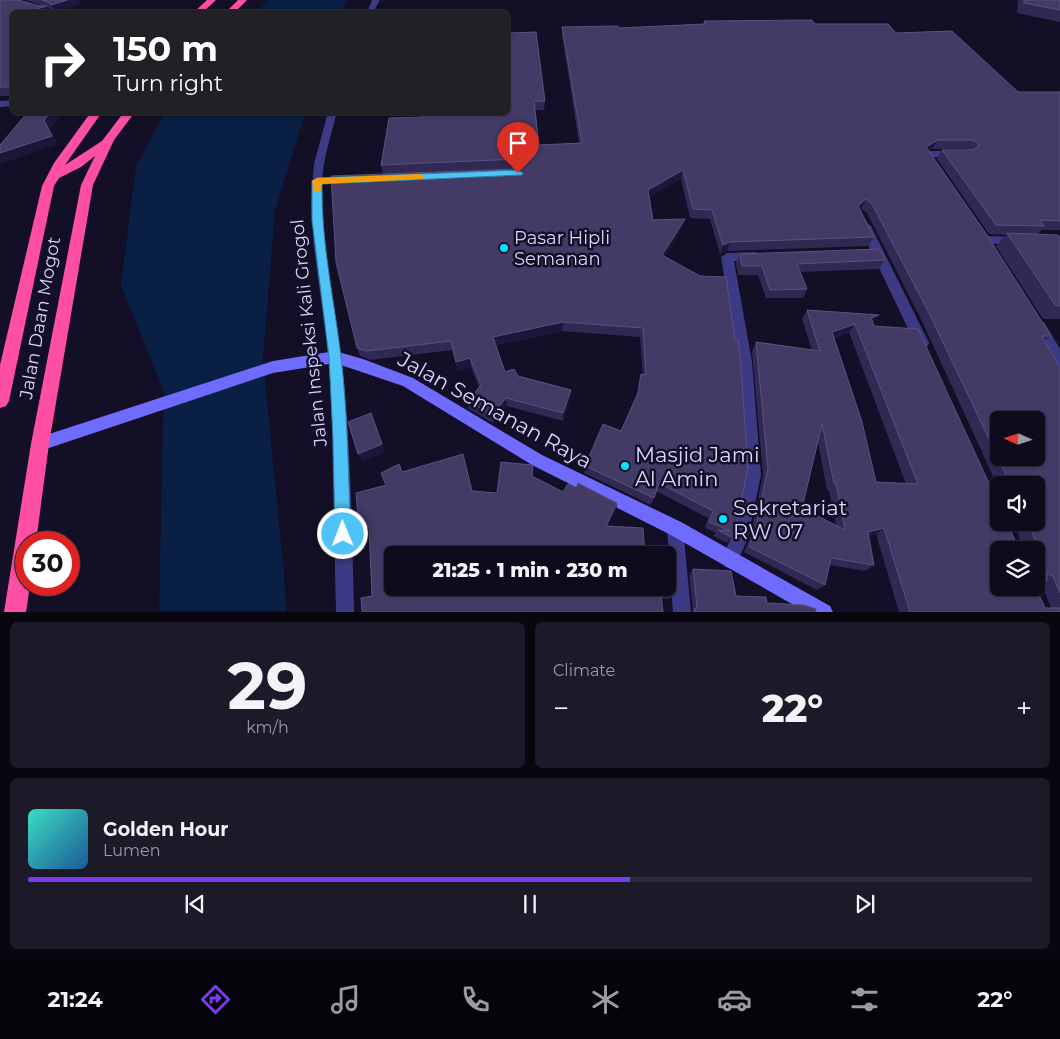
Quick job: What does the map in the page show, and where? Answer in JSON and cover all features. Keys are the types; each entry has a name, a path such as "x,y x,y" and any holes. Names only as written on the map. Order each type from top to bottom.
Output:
{"highway":[{"path":"200,10 212,0"},
{"path":"232,10 243,0"},
{"name":"Jalan Daan Mogot","path":"0,401 47,192 54,175 63,166 94,115"},
{"name":"Jalan Daan Mogot","path":"28,531 40,444 87,185 109,139 128,115"},
{"path":"87,185 74,180 63,166 85,159 109,139"},
{"name":"Jalan Daan Mogot","path":"14,612 17,596"}],"street":[{"name":"Jalan Inspeksi Kali Grogol","path":"333,115 323,146 316,220 335,357 340,438 345,612"},
{"path":"943,179 927,156 928,154 966,154"},
{"path":"860,214 872,252 929,357"},
{"path":"994,256 982,237 1032,241"},
{"path":"730,560 740,537 753,475 745,362 727,258 764,256"},
{"path":"1034,319 1060,360"},
{"name":"Jalan Semanan Raya","path":"40,444 273,367 335,357 363,365 408,382 537,460 675,528 824,612"},
{"path":"675,528 682,612"}],"water":[{"path":"269,0 347,0 342,10 258,10"},
{"path":"164,115 304,115 275,210 263,359 286,611 159,611 164,391 121,286 136,166"}],"building":[{"path":"0,0 19,0 39,6 47,6 34,10 10,10 10,87 0,87"},
{"path":"42,0 67,0 51,5"},
{"path":"1024,0 1060,0 1060,10 1024,3"},
{"path":"812,20 815,24 888,24 896,33 952,31 1018,92 1060,92 1060,221 1040,220 1044,226 996,225 942,150 972,150 978,147 978,143 972,140 938,140 926,147 987,235 1051,336 1042,336 1060,367 1060,593 1053,576 1047,574 1047,581 1045,581 1045,541 1035,541 1032,531 1045,531 1045,476 1007,476 1002,466 1045,466 1045,411 990,411 990,441 928,311 872,204 866,199 858,206 874,237 730,242 723,245 712,210 693,209 683,170 648,190 653,220 685,219 662,255 700,276 726,277 735,340 738,340 740,354 748,468 735,529 731,537 718,530 730,531 709,522 713,511 659,483 654,498 585,466 603,424 621,431 638,393 641,374 646,375 643,328 563,322 493,337 505,372 514,369 518,376 571,390 563,413 506,398 492,415 468,401 481,385 470,358 456,362 451,341 367,351 357,348 336,262 331,176 518,169 525,165 518,159 381,165 389,118 423,117 423,115 510,115 510,33 536,32 545,101 534,101 539,145 582,143 562,27 618,26 619,28 705,24 704,21"},
{"path":"25,115 48,115 44,120 52,136 0,153 0,145"},
{"path":"1007,233 1058,235 1060,237 1060,306 1056,306"},
{"path":"879,249 885,260 797,264 807,289 770,290 762,266 742,266 740,254"},
{"path":"807,310 879,315 871,318 874,326 918,329 990,485 990,531 1011,531 1015,541 990,541 990,596 1040,596 1045,608 1060,608 1060,612 910,612 884,528 868,532 874,565 831,558 825,585 749,547 755,531 768,468 756,342 820,351","holes":["855,324 918,484 876,482 862,422 832,332","822,424 834,483 836,484 845,530 802,508"]},
{"path":"371,413 382,444 358,454 348,422"},
{"path":"463,454 472,491 497,493 501,462 533,465 532,476 563,492 568,484 576,488 578,483 617,503 606,526 643,528 644,546 384,546 384,596 661,596 663,612 362,612 361,598 372,596 369,527 359,529 356,493 386,485 381,473 399,464 402,472"},
{"path":"693,569 731,571 736,596 766,597 767,603 804,605 816,609 816,612 694,612 694,609 697,607"}],"slow traffic":[{"path":"317,189 317,181 420,177"}],"place":[{"name":"Pasar Hipli Semanan","path":"504,248"},
{"name":"Masjid Jami Al Amin","path":"625,466"},
{"name":"Sekretariat RW 07","path":"723,519"}],"route":[{"path":"343,534 335,357 316,220 317,181 518,173"}]}
